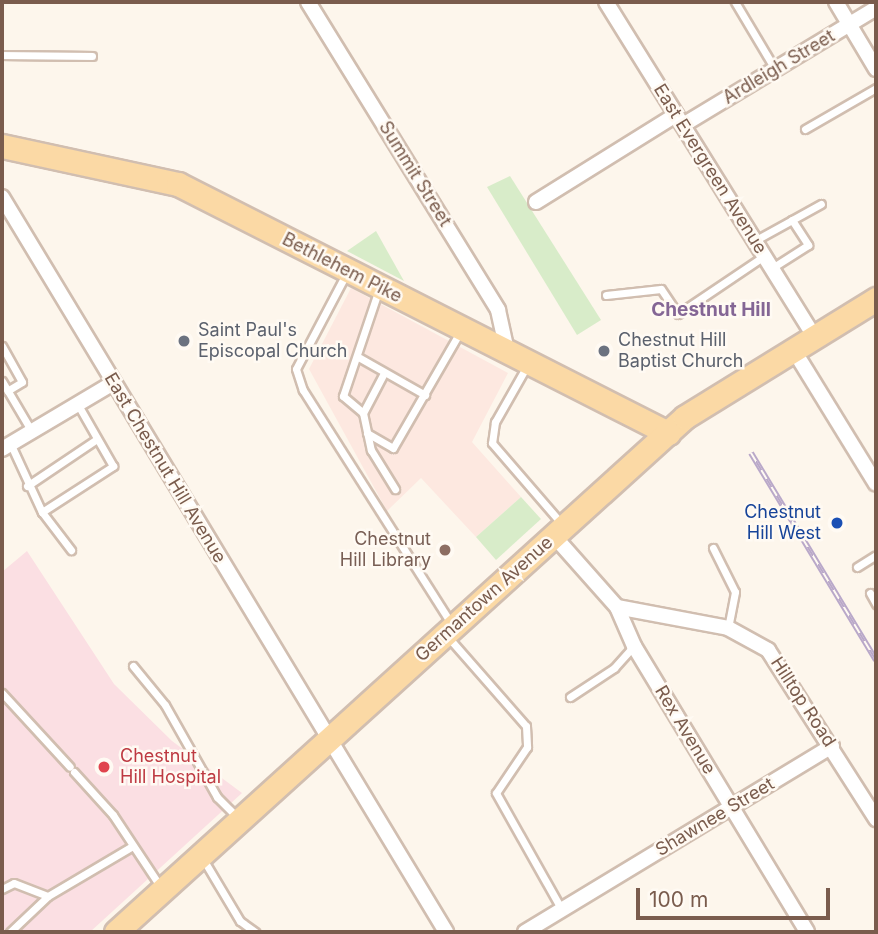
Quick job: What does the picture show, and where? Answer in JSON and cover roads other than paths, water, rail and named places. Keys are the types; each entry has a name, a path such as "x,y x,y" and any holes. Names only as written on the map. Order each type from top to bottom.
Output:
{"main road":[{"name":"Bethlehem Pike","path":"2,146 166,178 668,433"},
{"name":"Germantown Avenue","path":"116,932 668,433 793,349 876,299"}],"street":[{"name":"Summit Street","path":"308,2 494,303 507,351"},
{"name":"East Evergreen Avenue","path":"606,2 814,336"},
{"path":"836,2 876,69"},
{"name":"Ardleigh Street","path":"536,202 775,69 876,8"},
{"name":"East Chestnut Hill Avenue","path":"2,197 6,214 113,383 446,932"},
{"path":"793,349 876,484"},
{"path":"6,447 113,383"},
{"name":"Rex Avenue","path":"559,531 617,607 634,646 807,932"},
{"name":"Hilltop Road","path":"617,607 728,628 779,661 876,819"},
{"name":"Shawnee Street","path":"526,932 832,746"}],"lane":[{"path":"734,2 775,69"},
{"path":"2,55 92,55"},
{"path":"805,129 876,88"},
{"path":"754,241 821,204"},
{"path":"606,295 661,289 678,314 768,262 808,245 792,220"},
{"path":"348,271 296,369 449,630 526,726 527,747 500,779 496,793 562,910"},
{"path":"380,287 360,358 343,396 363,414 367,433 395,489"},
{"path":"367,433 393,449 462,329"},
{"path":"2,346 22,382 8,391"},
{"path":"360,358 425,395"},
{"path":"529,362 495,422 492,443 559,531"},
{"path":"363,414 384,373"},
{"path":"2,381 32,432"},
{"path":"42,512 113,466 78,405"},
{"path":"27,486 97,439"},
{"path":"6,447 42,512 71,550"},
{"path":"713,548 735,592 728,628"},
{"path":"857,567 876,555"},
{"path":"870,593 876,604"},
{"path":"570,697 614,668 634,646"},
{"path":"133,666 165,705 217,797 240,820"},
{"path":"2,694 72,770 163,890"},
{"path":"10,932 48,896 131,847"},
{"path":"201,855 240,921 255,932"},
{"path":"2,889 15,883 48,896"}],"railway":[{"path":"751,453 876,660"}],"place":[{"name":"Saint Paul's Episcopal Church","path":"184,341"},
{"name":"Chestnut Hill Baptist Church","path":"604,351"},
{"name":"Chestnut Hill West","path":"837,523"},
{"name":"Chestnut Hill Library","path":"445,550"},
{"name":"Chestnut Hill Hospital","path":"104,767"}],"district":[{"name":"Chestnut Hill","path":"711,310"}]}
